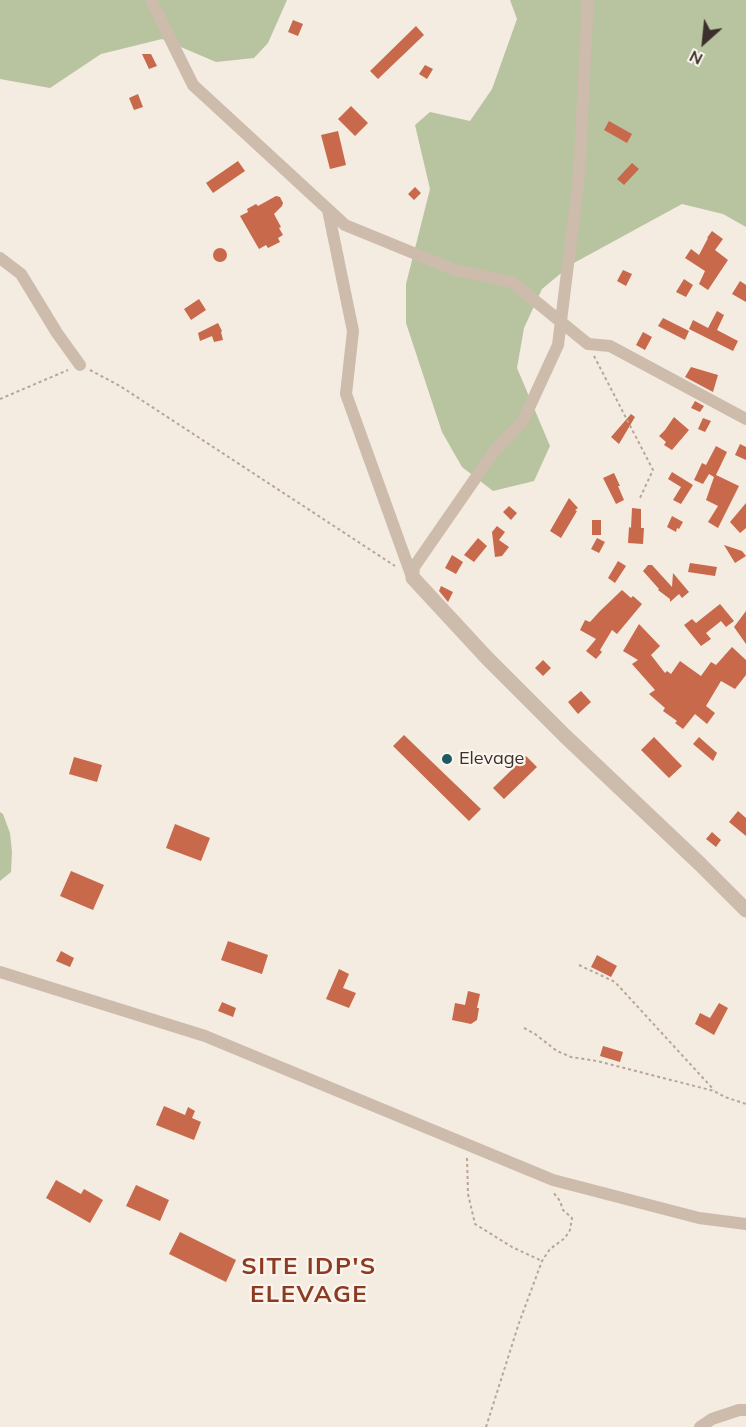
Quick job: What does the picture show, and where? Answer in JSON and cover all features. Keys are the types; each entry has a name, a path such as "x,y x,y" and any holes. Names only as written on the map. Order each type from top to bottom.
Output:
{"street":[{"path":"150,0 193,85 345,225 455,270 512,282 588,344 610,346 746,419"},
{"path":"413,578 414,567 495,450 523,421 558,345 579,176 588,0"},
{"path":"328,209 353,331 346,394 413,578 502,674 746,910"},
{"path":"0,258 21,274 57,333 80,365"},
{"path":"0,972 205,1036 553,1180 699,1218 746,1224"},
{"path":"700,1427 712,1419 746,1410"}],"path":[{"path":"588,344 653,470 639,500"},
{"path":"0,399 80,365 120,386 413,578"},
{"path":"579,965 615,982 714,1091"},
{"path":"524,1028 557,1052 714,1091 746,1104"},
{"path":"469,1146 468,1194 475,1224 512,1247 542,1261"},
{"path":"486,1427 519,1323 542,1261 550,1249 565,1238 570,1230 572,1218 563,1210 560,1201 553,1193 553,1180"}],"green space":[{"path":"0,0 287,0 268,43 254,58 216,62 162,39 101,54 50,88 0,79"},
{"path":"510,0 746,0 746,227 723,214 682,204 572,264 542,289 524,328 517,368 550,446 534,481 493,491 462,467 442,432 406,323 406,284 430,189 415,125 430,112 470,121 492,89 517,19"},
{"path":"0,812 3,814 10,833 12,852 11,872 0,881"}],"building":[{"path":"293,20 303,24 298,36 288,32"},
{"path":"416,26 424,35 378,79 370,71"},
{"path":"142,54 151,54 157,66 149,69"},
{"path":"425,65 433,69 427,79 419,74"},
{"path":"138,94 143,107 134,110 129,98"},
{"path":"351,106 368,123 355,136 338,119"},
{"path":"609,121 632,134 627,143 604,130"},
{"path":"338,131 346,165 330,169 321,135"},
{"path":"238,161 245,171 213,193 206,183"},
{"path":"632,163 639,169 624,185 617,179"},
{"path":"415,187 421,193 414,200 408,194"},
{"path":"276,196 280,197 283,203 274,214 283,235 278,238 280,242 268,248 266,245 259,249 240,216 256,204 258,206"},
{"path":"712,231 723,239 715,250 728,260 708,290 699,284 705,271 685,258 691,249 699,255"},
{"path":"217,248 223,248 227,255 223,262 217,262 213,258 213,252"},
{"path":"623,270 632,274 626,286 617,281"},
{"path":"684,279 693,285 686,297 676,292"},
{"path":"740,281 746,285 746,302 732,294"},
{"path":"199,299 206,310 191,320 184,309"},
{"path":"717,311 724,315 717,330 738,341 733,351 689,329 693,320 708,328"},
{"path":"663,318 689,331 685,340 658,326"},
{"path":"218,323 223,340 214,342 212,336 200,341 198,333"},
{"path":"643,332 652,337 645,350 636,345"},
{"path":"691,367 718,375 713,392 685,377"},
{"path":"695,401 704,406 700,412 691,408"},
{"path":"631,414 635,417 619,444 611,437"},
{"path":"674,417 689,430 672,450 664,445 666,442 659,436"},
{"path":"703,418 711,421 705,432 698,429"},
{"path":"740,444 746,447 746,460 735,455"},
{"path":"716,446 727,452 716,475 739,486 718,528 708,522 718,506 706,500 714,477 709,474 703,484 694,480 702,463 706,465"},
{"path":"672,472 693,485 681,504 673,500 681,487 668,479"},
{"path":"614,473 624,500 616,504 603,478"},
{"path":"569,498 578,508 561,538 550,531"},
{"path":"746,503 746,528 740,533 730,522"},
{"path":"509,506 517,513 511,520 503,512"},
{"path":"632,508 641,509 641,528 644,528 643,544 628,543"},
{"path":"672,516 683,522 676,532 667,527"},
{"path":"592,520 601,520 601,535 592,535"},
{"path":"497,526 505,532 499,540 509,547 502,556 495,557 492,532"},
{"path":"478,538 487,546 474,562 464,555"},
{"path":"597,538 605,542 599,553 591,549"},
{"path":"724,545 742,551 746,556 735,563"},
{"path":"452,555 463,562 456,574 445,568"},
{"path":"618,561 626,566 615,583 608,578"},
{"path":"690,563 717,567 715,576 688,572"},
{"path":"648,565 652,565 672,587 673,573 689,592 682,598 679,594 670,602 670,599 658,590 643,571"},
{"path":"441,586 453,592 448,602 439,591"},
{"path":"622,590 642,604 617,634 612,630 600,650 602,652 596,659 586,651 596,639 580,630 585,620 590,622"},
{"path":"720,604 734,621 726,627 721,621 706,633 711,639 701,646 684,625 692,619 696,623"},
{"path":"746,611 746,644 734,627"},
{"path":"639,624 660,646 651,655 665,673 667,671 671,674 680,661 701,676 711,662 716,665 732,647 746,660 746,675 735,689 721,681 706,706 715,713 707,724 695,714 683,729 675,723 677,721 663,711 665,708 649,694 655,690 632,664 638,660 623,651"},
{"path":"543,660 551,668 543,676 535,668"},
{"path":"581,691 591,702 578,714 568,702"},
{"path":"404,735 481,809 469,821 393,746"},
{"path":"654,737 682,766 669,778 641,750"},
{"path":"699,737 717,753 713,761 693,744"},
{"path":"526,756 537,767 504,799 493,788"},
{"path":"74,757 102,765 97,782 69,774"},
{"path":"738,811 746,818 746,836 729,822"},
{"path":"175,824 210,838 201,861 166,848"},
{"path":"712,832 721,840 716,847 706,839"},
{"path":"71,871 104,885 93,910 60,896"},
{"path":"228,941 268,955 262,974 221,960"},
{"path":"61,951 74,958 70,967 56,961"},
{"path":"597,955 617,966 611,977 591,967"},
{"path":"339,969 349,974 343,988 356,993 349,1008 326,999"},
{"path":"468,991 480,994 477,1020 471,1024 452,1020 455,1003 465,1005"},
{"path":"222,1002 236,1008 233,1017 218,1011"},
{"path":"719,1003 728,1008 714,1035 695,1024 700,1013 710,1018"},
{"path":"603,1046 623,1052 620,1062 600,1056"},
{"path":"164,1106 185,1115 188,1107 195,1111 192,1118 201,1122 194,1140 156,1125"},
{"path":"56,1180 81,1194 84,1189 103,1200 90,1223 46,1198"},
{"path":"136,1185 169,1200 160,1221 126,1206"},
{"path":"180,1232 236,1260 226,1282 169,1254"}],"place":[{"name":"Elevage","path":"447,759"}],"district":[{"name":"SITE IDP'S ELEVAGE","path":"309,1281"}]}
